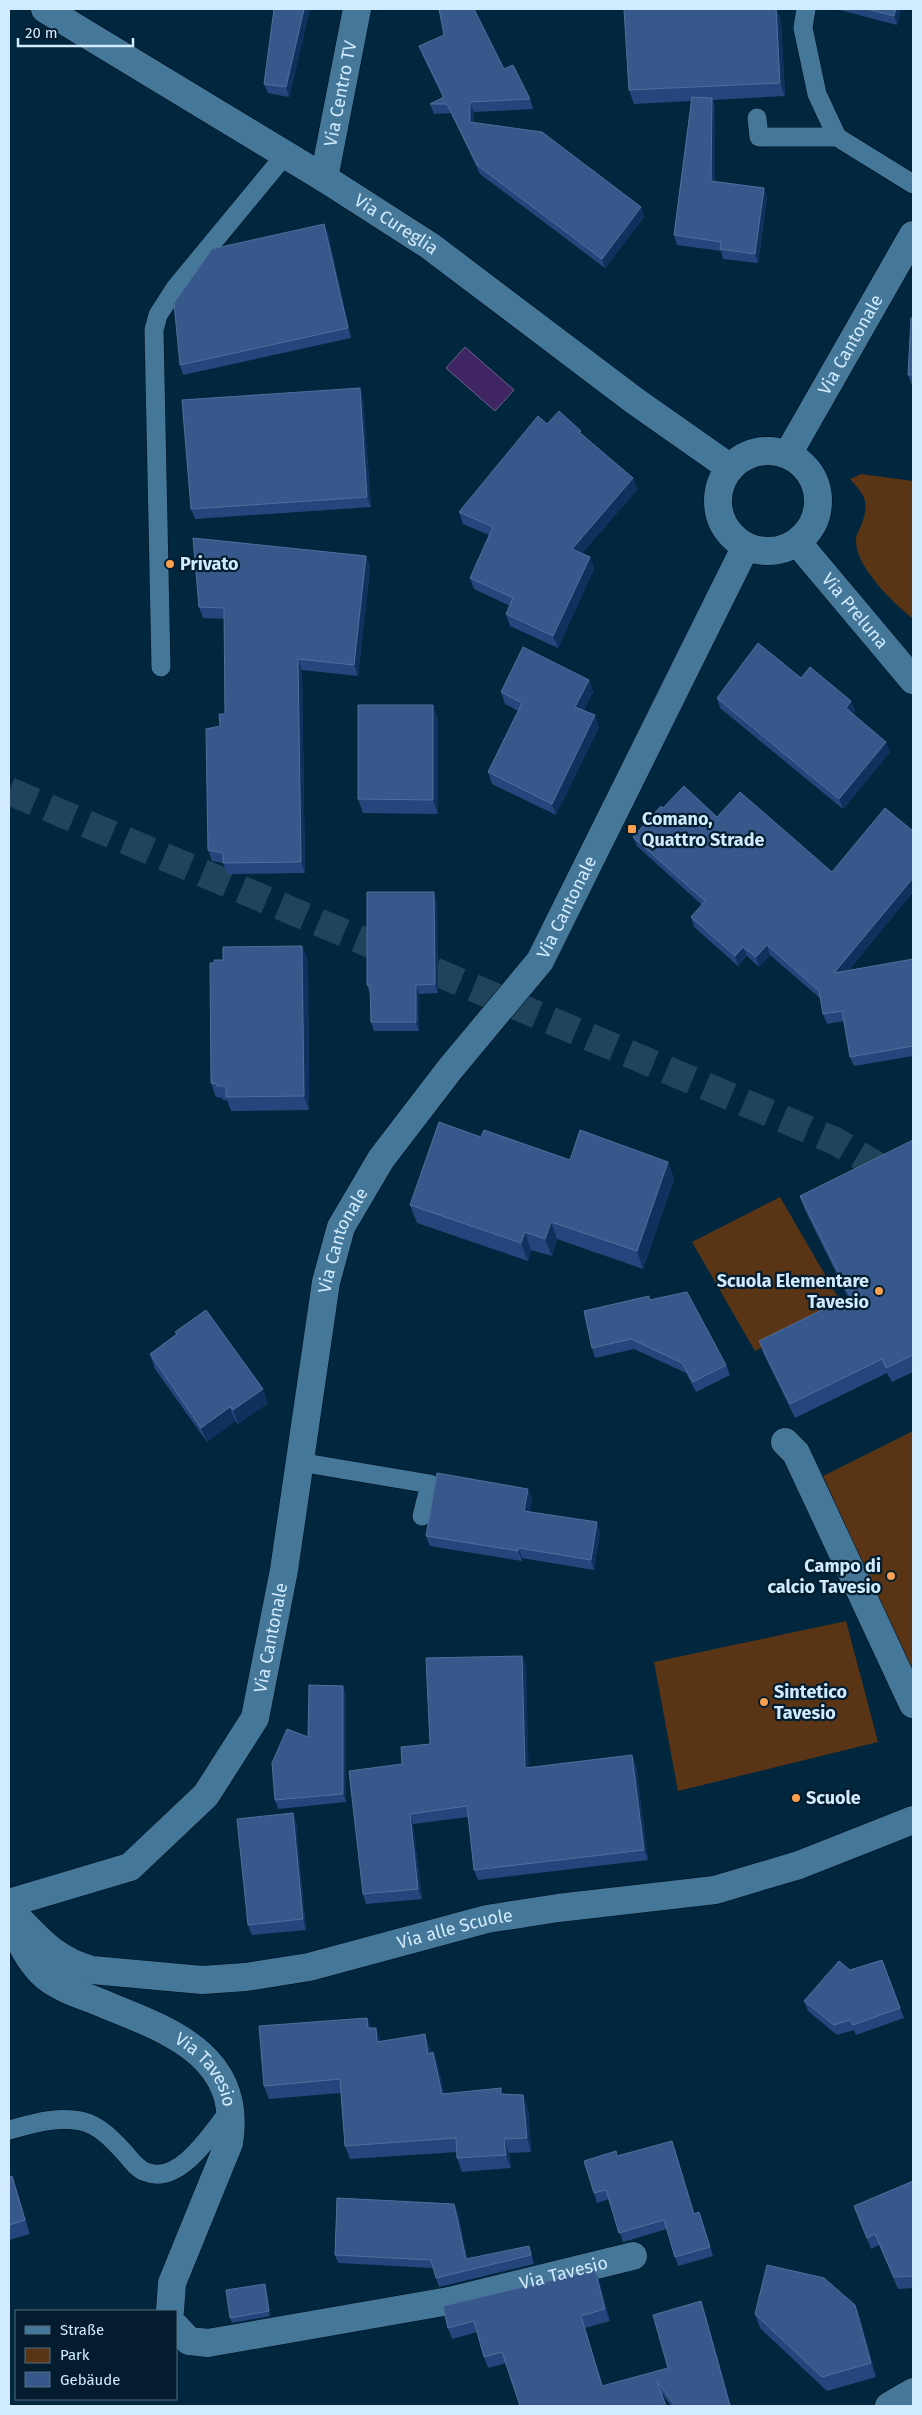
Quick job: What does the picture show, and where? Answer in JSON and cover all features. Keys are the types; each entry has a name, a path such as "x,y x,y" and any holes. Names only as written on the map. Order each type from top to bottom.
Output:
{"street":[{"name":"Via Cureglia","path":"45,9 324,178 430,246 635,401 729,468"},
{"name":"Via Centro TV","path":"324,178 357,9"},
{"name":"Via Cantonale","path":"788,454 911,242"},
{"path":"773,450 788,454 803,464 813,478 818,495 817,513 810,529 798,542 786,548 772,551 758,550 746,546 733,537 724,525 718,511 717,495 721,480 729,468 741,457 756,451 773,450"},
{"name":"Via Preluna","path":"798,542 913,680"},
{"name":"Via Cantonale","path":"9,1903 130,1867 206,1795 255,1718 284,1570 326,1282 341,1227 381,1159 450,1069 540,961 746,546"},
{"path":"785,1442 796,1453 913,1704"},
{"name":"Via alle Scuole","path":"9,1909 52,1952 75,1965 92,1970 202,1980 246,1978 310,1967 487,1919 558,1908 715,1890 799,1864 913,1820"},
{"name":"Via Tavesio","path":"9,1916 32,1962 46,1977 68,1990 170,2032 188,2042 217,2073 226,2092 232,2125 229,2143 223,2163 172,2282 170,2310"},
{"name":"Via Tavesio","path":"178,2329 189,2341 208,2343 449,2301 633,2256"},
{"path":"889,2406 913,2392"}],"lane":[{"path":"806,9 803,28 817,94 837,137"},
{"path":"756,118 760,137 837,137 913,184"},
{"path":"161,667 154,330 158,315 176,287 284,155"},
{"path":"299,1462 430,1484 422,1516"},
{"path":"9,2130 59,2120 81,2122 94,2126 110,2137 133,2163 147,2172 161,2174 186,2163 230,2110"}],"green space":[{"path":"861,474 913,481 913,619 877,584 857,550 856,538 864,518 866,505 863,495 850,479"},
{"path":"780,1197 843,1306 755,1351 692,1242"},
{"name":"Campo di calcio Tavesio","path":"913,1431 913,1676 823,1476"},
{"name":"Sintetico Tavesio","path":"846,1621 878,1742 678,1791 654,1662"}],"shaded area":[{"path":"465,347 514,390 495,411 446,368"}],"building":[{"path":"274,9 304,9 286,87 264,84"},
{"path":"439,9 474,9 504,69 513,65 530,99 470,102 470,122 542,132 641,207 602,259 477,165 447,104 430,104 444,97 419,46 444,35"},
{"path":"624,9 776,9 780,83 629,90"},
{"path":"867,9 896,9 894,16"},
{"path":"692,97 712,98 711,181 764,188 755,254 720,249 721,242 674,235"},
{"path":"324,224 348,328 180,365 174,303 212,249"},
{"path":"911,318 913,318 913,375 908,375"},
{"path":"360,388 367,497 191,509 182,400"},
{"path":"559,411 581,431 579,432 633,478 572,549 590,557 553,636 506,614 513,598 470,578 493,527 459,512 538,416 547,424"},
{"path":"193,538 366,556 354,665 298,659 301,862 223,863 223,853 208,850 206,729 220,726 219,714 225,714 224,608 199,607"},
{"path":"758,643 801,678 810,667 851,701 846,708 886,742 839,799 717,698"},
{"path":"523,647 589,680 575,707 595,715 552,804 488,772 522,703 501,692"},
{"path":"358,705 433,705 433,800 358,799"},
{"path":"684,786 717,817 740,792 832,872 885,808 913,831 913,878 834,973 913,959 913,1046 850,1057 842,1011 823,1014 819,991 767,945 756,957 743,947 735,956 691,917 705,901 633,837 661,806 663,808"},
{"path":"367,892 434,892 435,984 416,985 416,1022 371,1022 370,985 367,985"},
{"path":"302,946 304,1096 226,1097 226,1086 217,1086 217,1084 211,1083 210,963 214,963 214,960 223,960 223,947"},
{"path":"439,1122 481,1137 484,1130 570,1160 580,1130 668,1162 637,1251 551,1222 545,1239 525,1232 521,1243 410,1205"},
{"name":"Scuola Elementare Tavesio","path":"913,1140 913,1355 886,1368 882,1359 790,1404 759,1341 850,1296 800,1196"},
{"path":"687,1292 726,1365 693,1382 682,1363 631,1339 592,1348 584,1311 649,1296 649,1300"},
{"path":"206,1310 263,1389 233,1410 230,1407 201,1428 150,1354 177,1334 175,1332"},
{"path":"437,1473 528,1489 524,1511 597,1522 591,1560 519,1548 518,1551 426,1536"},
{"path":"522,1656 525,1768 632,1755 644,1850 474,1870 467,1806 410,1814 418,1889 363,1894 349,1771 402,1764 401,1747 430,1744 426,1658"},
{"path":"309,1685 343,1686 343,1794 275,1800 272,1763 287,1729 308,1737"},
{"path":"293,1813 303,1919 248,1925 237,1819"},
{"path":"882,1960 900,2008 853,2025 850,2020 834,2025 804,2001 839,1961 850,1970"},
{"path":"367,2018 368,2028 376,2028 377,2042 425,2034 428,2054 433,2052 442,2094 501,2088 501,2094 523,2095 527,2138 504,2139 506,2155 457,2158 456,2138 345,2146 340,2079 264,2086 259,2026"},
{"path":"672,2141 694,2214 699,2212 710,2247 675,2257 664,2220 619,2233 606,2190 594,2193 584,2161 616,2151 617,2156"},
{"path":"12,2176 25,2220 9,2225 9,2177"},
{"path":"913,2181 913,2276 894,2277 875,2234 867,2238 854,2206"},
{"path":"337,2198 454,2204 466,2259 529,2246 531,2255 436,2278 431,2260 335,2255"},
{"path":"767,2265 824,2278 855,2305 871,2363 822,2377 755,2314"},
{"path":"595,2270 605,2309 581,2316 602,2386 668,2368 653,2315 701,2301 730,2406 675,2406 657,2381 666,2406 520,2406 502,2352 484,2357 474,2321 448,2328 443,2306"},
{"path":"265,2284 269,2311 230,2318 226,2290"}],"tunnel":[{"path":"9,791 835,1141 913,1187"}],"place":[{"name":"Privato","path":"170,564"},
{"name":"Comano, Quattro Strade","path":"632,829"},
{"name":"Scuola Elementare Tavesio","path":"879,1291"},
{"name":"Campo di calcio Tavesio","path":"891,1576"},
{"name":"Sintetico Tavesio","path":"764,1702"},
{"name":"Scuole","path":"796,1798"}]}
